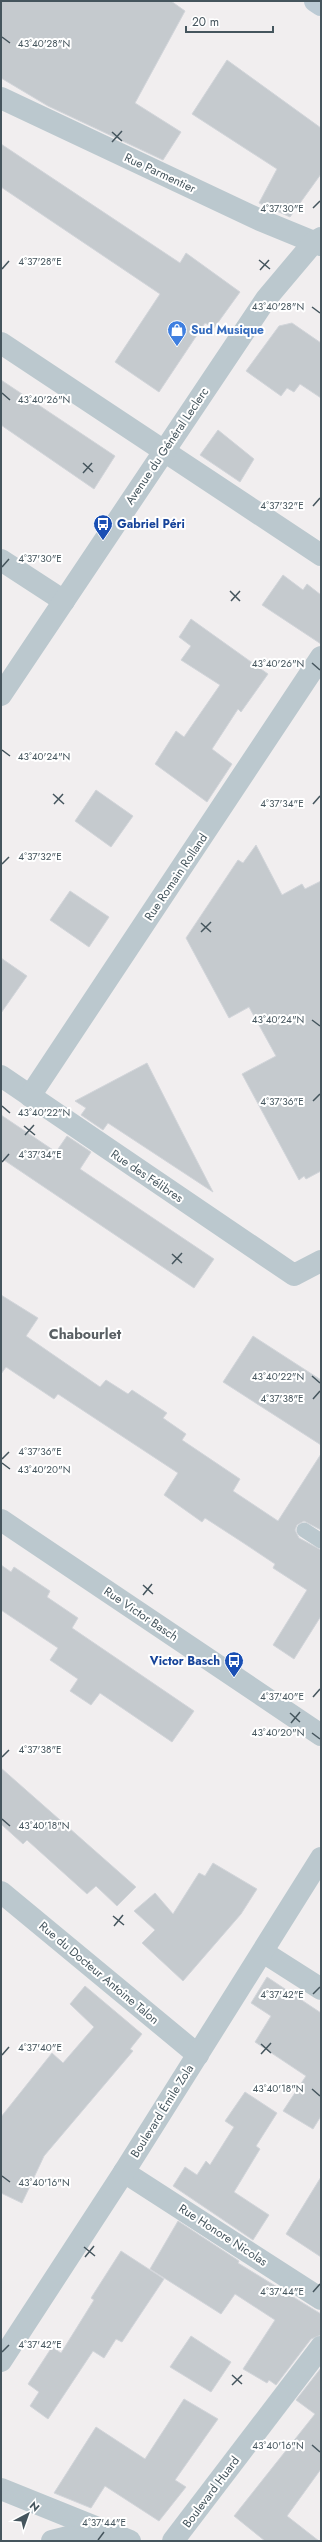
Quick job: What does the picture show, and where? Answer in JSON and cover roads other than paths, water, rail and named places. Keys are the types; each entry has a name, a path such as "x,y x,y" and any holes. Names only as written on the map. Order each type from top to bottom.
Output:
{"main road":[{"path":"315,1 321,5"}],"street":[{"name":"Rue Parmentier","path":"1,98 260,220 319,242"},
{"name":"Avenue du Général Leclerc","path":"1,696 266,299 319,242 321,220"},
{"path":"1,343 321,555"},
{"path":"1,560 64,601"},
{"name":"Rue Romain Rolland","path":"30,1096 321,657"},
{"name":"Rue des Félibres","path":"1,1076 294,1275 321,1261"},
{"name":"Rue Victor Basch","path":"1,1520 321,1735"},
{"name":"Boulevard Émile Zola","path":"4,2349 124,2172 321,1858"},
{"name":"Rue du Docteur Antoine Talon","path":"1,1892 198,2055"},
{"path":"263,1952 321,1989"},
{"name":"Rue Honore Nicolas","path":"124,2172 321,2299"},
{"name":"Boulevard Huard","path":"173,2541 321,2347"},
{"path":"1,2489 130,2541"},
{"path":"52,2541 68,2537 100,2541"}],"lane":[{"path":"304,1530 321,1541"}],"place":[{"name":"Sud Musique","path":"177,347"},
{"name":"Gabriel Péri","path":"103,541"},
{"name":"Victor Basch","path":"234,1678"}],"district":[{"name":"Chabourlet","path":"85,1334"}]}
